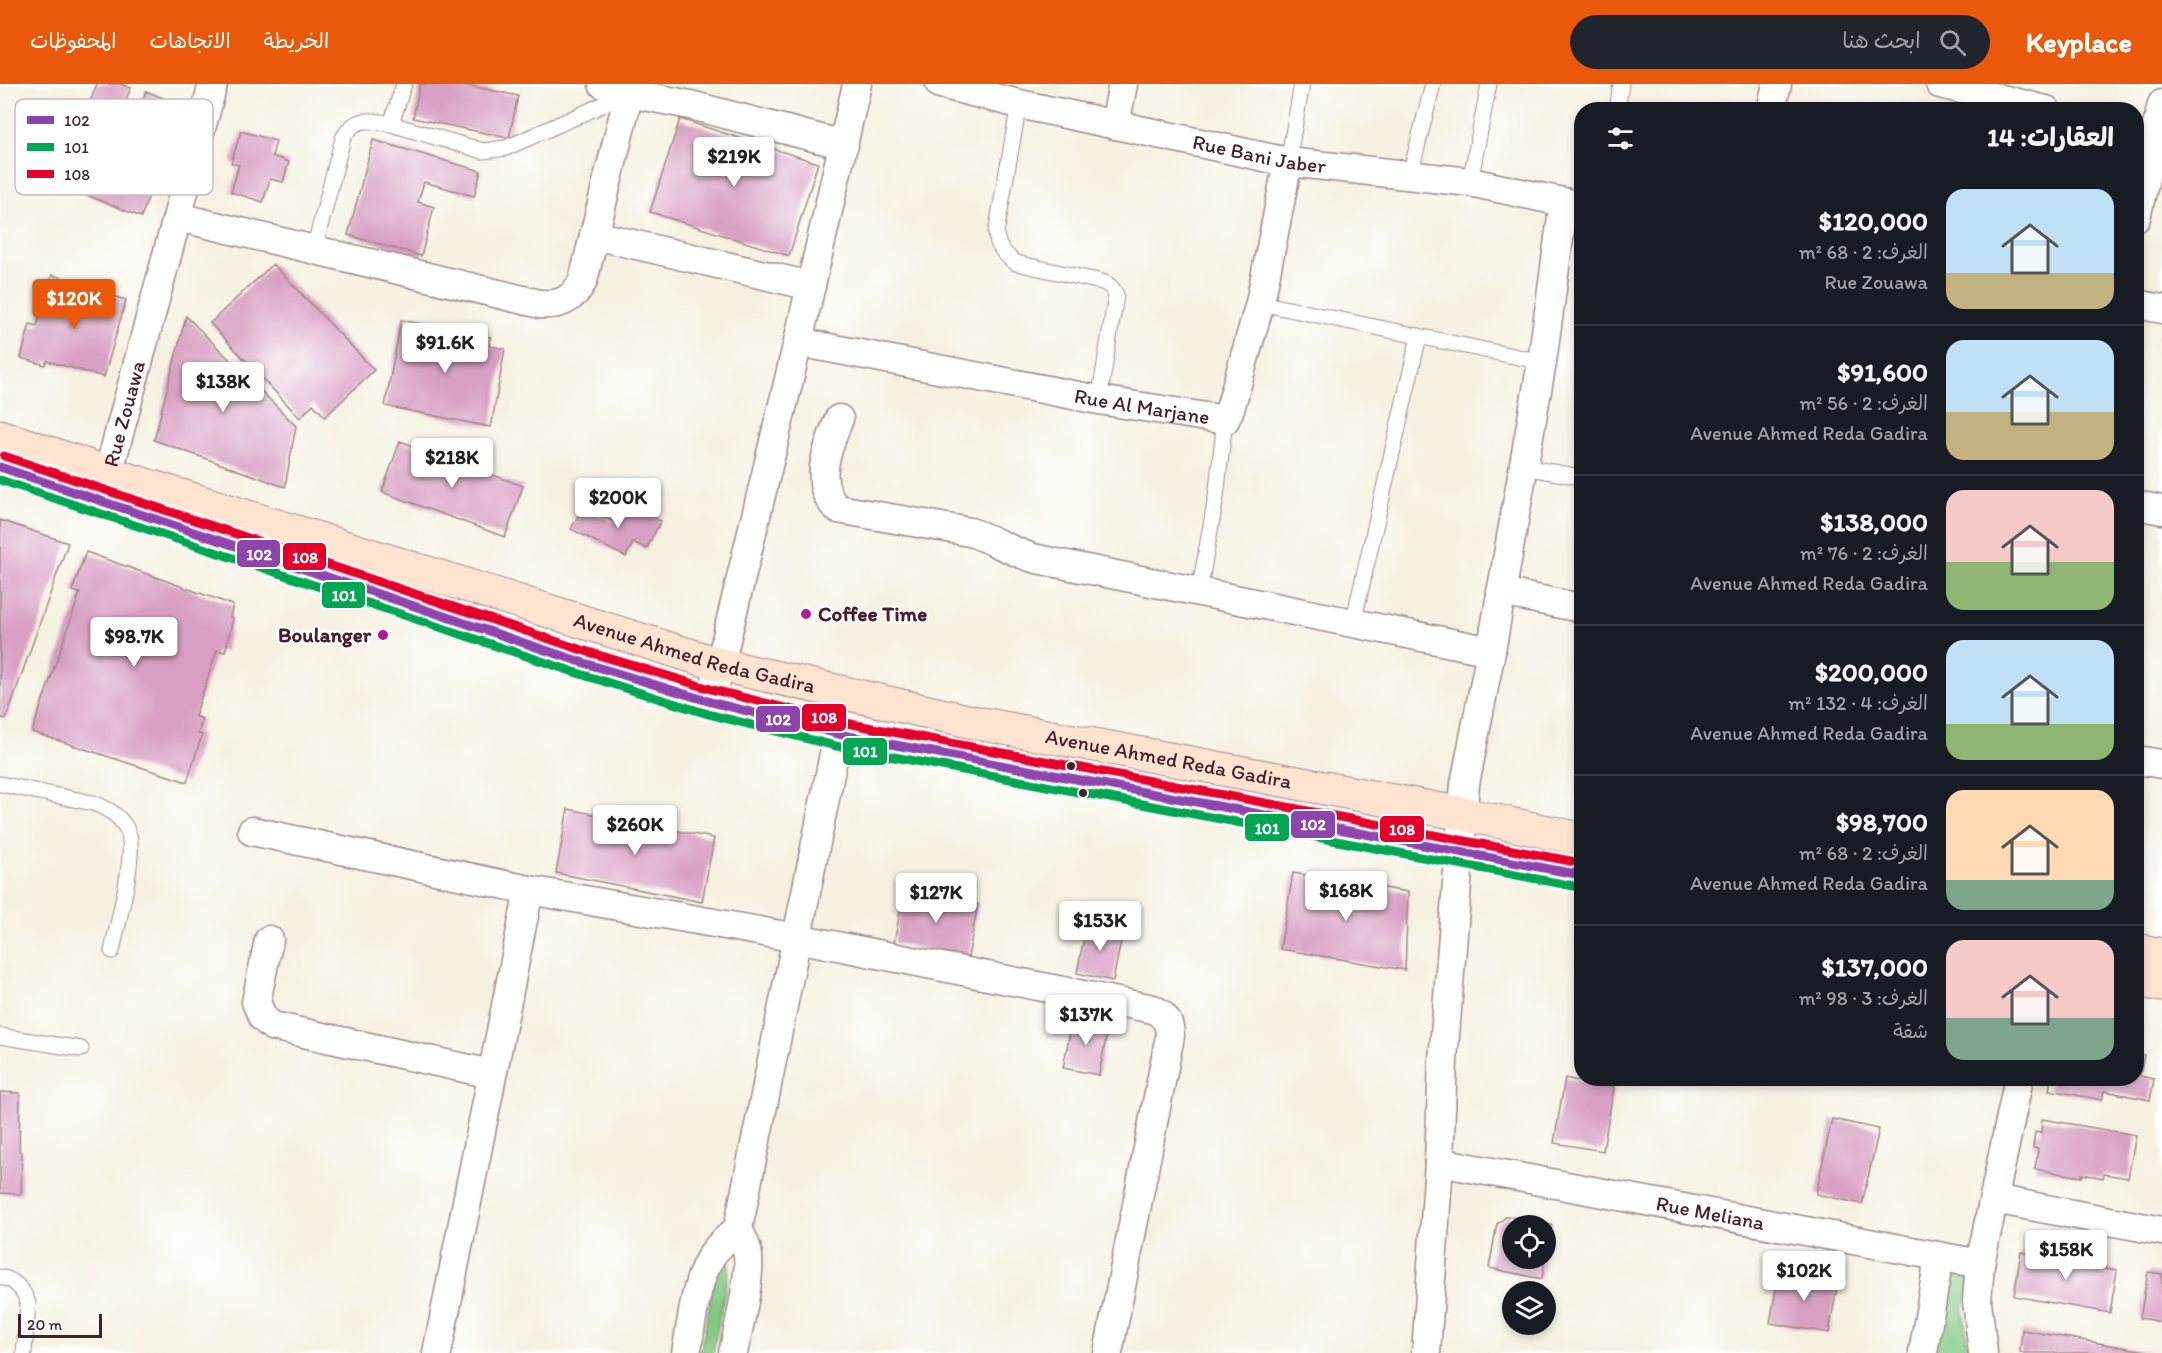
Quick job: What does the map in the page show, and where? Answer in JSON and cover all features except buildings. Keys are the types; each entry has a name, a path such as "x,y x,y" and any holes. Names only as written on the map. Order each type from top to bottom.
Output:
{"main road":[{"name":"Avenue Ahmed Reda Gadira","path":"0,436 104,486 578,661 711,702 838,734 1574,874"},
{"name":"Avenue Ahmed Reda Gadira","path":"0,467 104,486 721,665 977,723 1463,814 1574,838"},
{"path":"2144,952 2162,955"},
{"path":"2144,982 2162,985"}],"street":[{"name":"Rue Zouawa","path":"209,99 213,84"},
{"path":"711,702 798,342 857,84"},
{"name":"Rue Bani Jaber","path":"940,84 1019,104 1288,162 1470,182 1572,204"},
{"path":"1115,125 1123,84"},
{"path":"1773,102 1777,84"},
{"path":"1940,84 2013,102"},
{"path":"178,217 551,305 568,300 576,293 583,281 594,235 616,89 690,105 844,145"},
{"path":"2144,197 2154,170 2144,137 2162,104"},
{"name":"Rue Al Marjane","path":"798,342 1099,400 1225,420 1260,303 1288,162"},
{"name":"Rue Zouawa","path":"104,486 184,195"},
{"path":"1426,1353 1439,1162 1443,1059 1464,784 1491,651 1572,204"},
{"path":"594,235 811,286"},
{"path":"2144,306 2162,309"},
{"path":"839,419 827,450 823,482 830,501 838,509 970,532 1037,559 1491,651"},
{"path":"2144,507 2162,510"},
{"path":"1501,592 1574,608"},
{"path":"733,1353 745,1293 748,1261 748,1251 738,1229 838,734"},
{"path":"2144,761 2162,764"},
{"path":"252,831 529,890 796,938 1153,1009 1165,1017 1169,1023 1170,1036 1108,1353"},
{"path":"437,1353 529,890"},
{"path":"269,940 256,1002 263,1018 272,1026 492,1074"},
{"path":"1983,1353 1977,1301 1980,1264 2017,1086"},
{"name":"Rue Meliana","path":"1439,1162 1980,1264"},
{"path":"1994,1199 2162,1231"},
{"path":"686,1353 701,1277 711,1256 738,1229"},
{"path":"1923,1353 1940,1257"}],"lane":[{"path":"391,124 404,84"},
{"path":"1288,162 1302,84"},
{"path":"1410,176 1433,84"},
{"path":"1470,182 1489,84"},
{"path":"1618,102 1621,84"},
{"path":"314,250 343,138 353,124 361,121 391,124 483,151 506,148 616,89"},
{"path":"1019,104 996,242 1008,258 1016,263 1102,282 1110,285 1114,290 1116,295 1099,400"},
{"path":"1260,303 1542,362"},
{"path":"1353,623 1419,336"},
{"path":"1199,592 1216,497 1225,420"},
{"path":"1523,467 1574,476"},
{"path":"0,784 103,806 122,821 129,832 131,852 112,951"},
{"path":"0,1036 81,1049"},
{"path":"0,1277 15,1282 26,1295 28,1303 24,1353"}],"green space":[{"path":"725,1261 729,1265 729,1270 713,1353 700,1353 717,1265"},
{"path":"1950,1275 1971,1279 1963,1311 1970,1353 1936,1353"}],"transit line":[{"name":"108","path":"4,456 582,650 714,690 841,722 1574,862"},
{"name":"102","path":"0,467 578,661 711,702 838,734 1574,874"},
{"name":"101","path":"0,480 574,672 708,714 836,746 1574,886"}],"place":[{"name":"Coffee Time","path":"806,614"},
{"name":"Boulanger","path":"383,635"}]}
